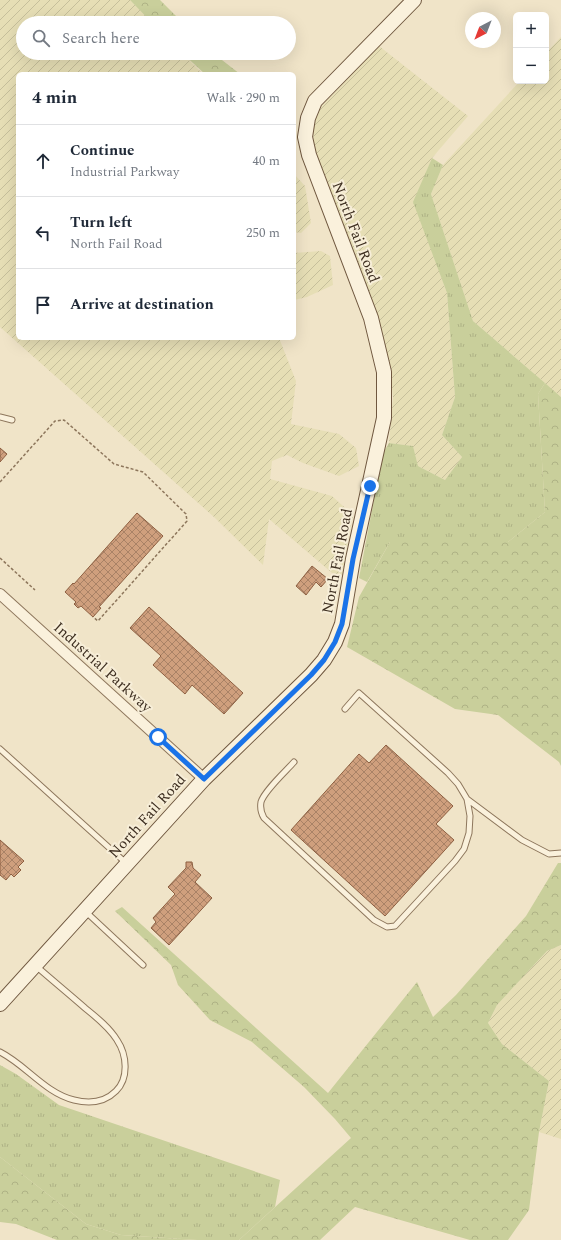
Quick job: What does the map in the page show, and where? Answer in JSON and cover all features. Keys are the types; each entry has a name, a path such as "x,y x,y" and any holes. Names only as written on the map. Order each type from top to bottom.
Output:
{"street":[{"name":"North Fail Road","path":"0,1004 204,779 311,675 324,660 335,642 342,624 353,559 384,418 384,372 371,318 313,169 305,137 308,118 315,101 414,0"},
{"name":"Industrial Parkway","path":"0,594 204,779"}],"lane":[{"path":"0,417 12,420"},
{"path":"294,762 262,799 260,809 264,818 374,920 387,927 395,926 464,849 470,824 467,799 458,784 448,773 358,693 345,709"},
{"path":"0,749 127,864"},
{"path":"467,799 522,840 549,854 561,853"},
{"path":"84,911 143,965"},
{"path":"0,1052 22,1066 50,1088 73,1100 90,1102 104,1100 120,1087 125,1074 124,1056 118,1040 103,1024 35,965"}],"path":[{"path":"0,482 55,421 64,420 114,464 143,472 186,514 187,521 104,615 98,621 93,617"},
{"path":"0,558 35,590"}],"shaded area":[{"path":"0,0 130,0 145,16 16,16 16,60 189,60 201,72 16,72 16,340 280,340 296,381 291,424 339,434 356,448 359,466 339,476 303,463 287,455 272,461 270,479 332,496 353,515 342,575 332,573 269,519 263,565 214,517 0,327"},
{"path":"561,37 561,397 473,321 431,194 443,165 517,84 549,84 549,50"},
{"path":"379,46 468,116 432,158 414,202 447,293 455,397 442,435 462,457 445,480 418,466 413,446 389,443 393,397 389,362 320,167 314,145 313,131 318,110"},
{"path":"296,176 305,186 311,223 301,233 296,232"},
{"path":"321,251 330,256 333,285 307,297 296,300 296,253"},
{"path":"561,945 561,1139 539,1132 549,1081 502,1044 488,1023 497,1005 547,951"}],"green space":[{"path":"130,0 160,0 176,16 145,16"},
{"path":"190,60 222,60 237,72 203,72"},
{"path":"432,158 443,165 431,194 473,321 545,383 538,394 545,512 508,542 390,542 367,582 359,578 383,453 389,443 413,446 418,466 445,480 462,457 442,435 455,397 447,293 413,202"},
{"path":"545,383 561,397 561,766 559,762 498,715 455,709 347,647 359,597 390,542 508,542 545,512 538,394"},
{"path":"558,863 561,863 561,945 547,951 497,1005 488,1023 502,1044 549,1081 539,1132 529,1210 508,1240 470,1240 355,1207 320,1240 239,1240 351,1138 304,1087 252,1042 210,1020 178,985 171,965 115,911 122,907 328,1093 417,982 433,1017 456,995 526,916"},
{"path":"0,1065 16,1074 59,1105 280,1180 275,1207 239,1240 197,1240 121,1235 86,1224 0,1157"},
{"path":"0,1157 86,1224 121,1235 197,1240 57,1240 16,1224 0,1222"}],"building":[{"path":"0,448 7,454 0,462"},
{"path":"137,513 163,536 99,607 101,608 93,617 81,606 78,608 74,604 76,602 65,592 73,583 74,584"},
{"path":"312,566 328,579 321,587 316,582 306,595 296,586"},
{"path":"149,607 243,693 224,714 192,685 185,694 153,665 161,656 130,628"},
{"path":"386,745 453,806 436,824 454,840 385,916 291,830 359,754 369,763"},
{"path":"0,840 24,861 18,867 21,870 14,877 11,874 6,880 0,875"},
{"path":"186,862 192,862 193,868 201,875 195,882 212,898 169,945 151,928 156,922 153,918 175,894 168,887 186,868"}],"route":[{"path":"158,737 204,779 311,675 324,660 335,642 342,624 353,559 370,486"}]}
